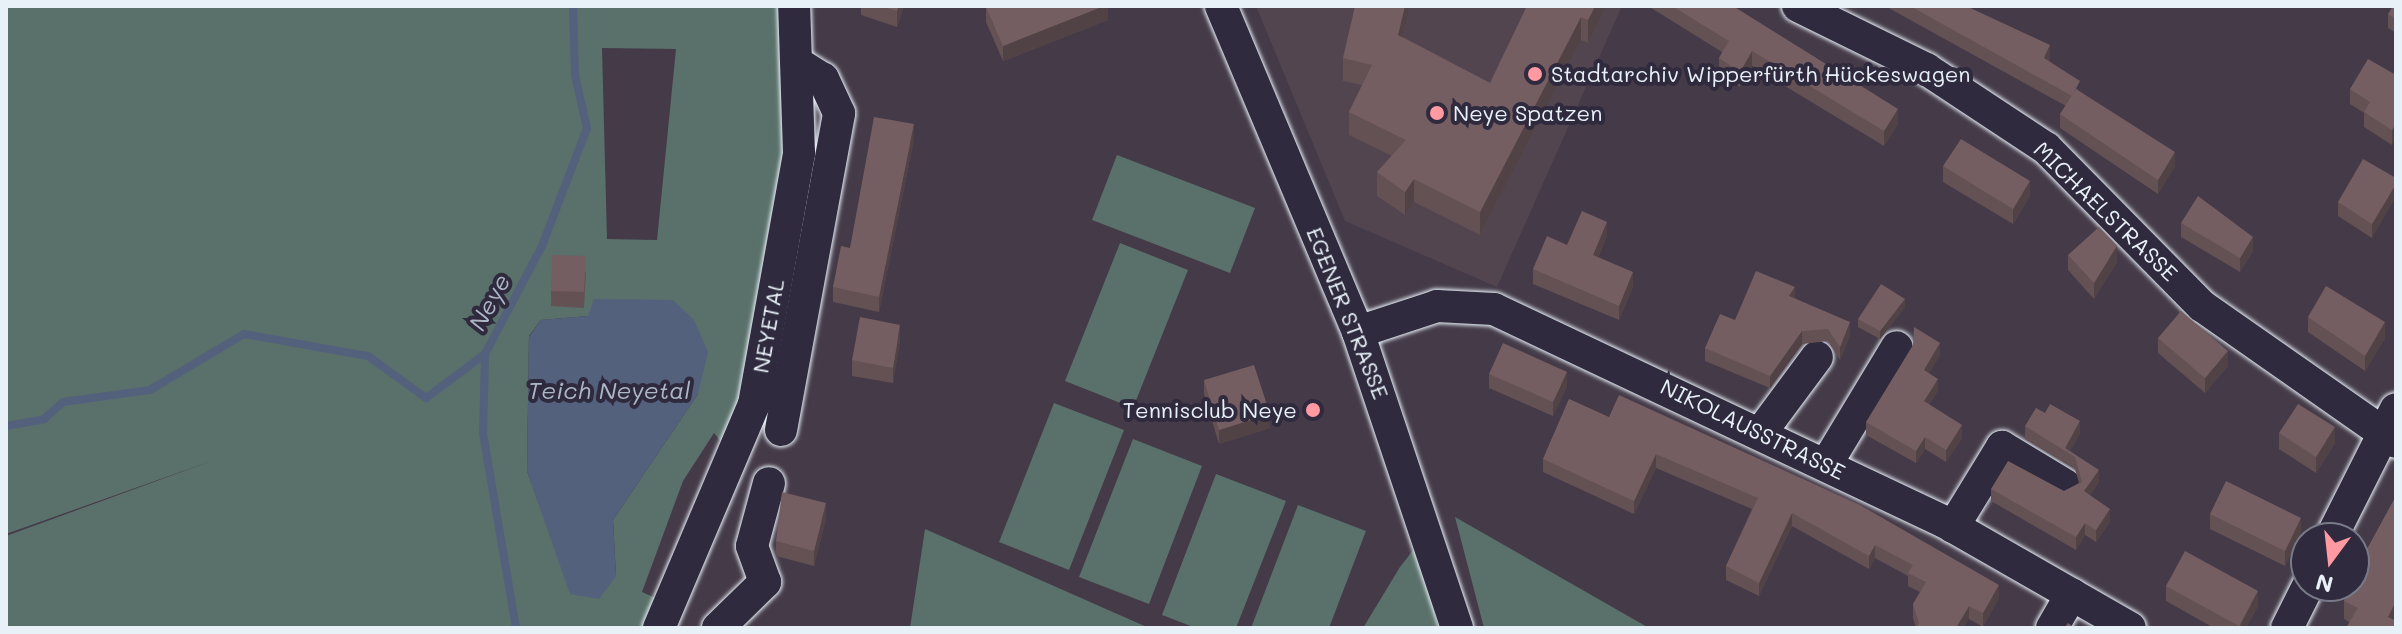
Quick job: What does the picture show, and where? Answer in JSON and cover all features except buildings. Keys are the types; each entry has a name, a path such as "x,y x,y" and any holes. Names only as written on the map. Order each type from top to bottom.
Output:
{"street":[{"name":"NEYETAL","path":"659,628 754,404 799,153 794,6"},
{"name":"EGENER STRASSE","path":"1221,6 1358,332 1457,628"},
{"name":"MICHAELSTRASSE","path":"1798,6 1926,69 2046,148 2202,306 2390,427"},
{"path":"781,430 839,113 823,79 797,63"},
{"name":"NIKOLAUSSTRASSE","path":"1358,332 1437,306 1494,309 1827,463 1953,527 2082,610 2130,628"},
{"path":"1827,463 1897,347"},
{"path":"1762,431 1817,357"},
{"path":"2340,522 2390,427"},
{"path":"1953,527 2002,447 2065,485"},
{"path":"718,628 765,582 752,546 769,483"},
{"path":"2287,628 2300,602"},
{"path":"2052,628 2082,610"}],"shaded area":[{"name":"Neye Spatzen","path":"1256,6 1622,6 1497,287 1345,221"}],"green space":[{"path":"6,6 794,6 799,153 731,454 714,433 683,481 642,592 671,605 659,628 6,628 6,536 214,460 6,534","holes":["602,48 676,49 657,240 607,239","588,316 698,394 613,520 616,576 543,515 527,471 529,336 541,320"]},
{"path":"1117,155 1255,208 1230,273 1092,220"},
{"path":"1120,243 1188,270 1133,408 1065,381"},
{"path":"1054,403 1124,430 1069,570 999,542"},
{"path":"1133,439 1202,466 1149,604 1079,577"},
{"path":"1216,474 1286,501 1236,628 1196,628 1162,615"},
{"path":"1298,505 1366,531 1329,628 1251,628"},
{"path":"1455,517 1649,628 1484,628"},
{"path":"925,529 1149,628 910,628"},
{"path":"1418,544 1438,628 1363,628 1400,567"}],"water":[{"name":"Teich Neyetal","path":"594,299 673,300 694,320 708,352 698,394 613,520 616,576 599,599 570,594 527,471 529,337 541,320 588,316"}],"waterway":[{"name":"Neye","path":"516,628 483,433 485,354 542,246 587,128 575,75 573,6"},
{"path":"6,426 44,419 63,402 150,390 244,334 368,356 426,398 485,354"}],"place":[{"name":"Stadtarchiv Wipperfürth Hückeswagen","path":"1535,74"},
{"name":"Neye Spatzen","path":"1437,113"},
{"name":"Tennisclub Neye","path":"1313,410"}]}
